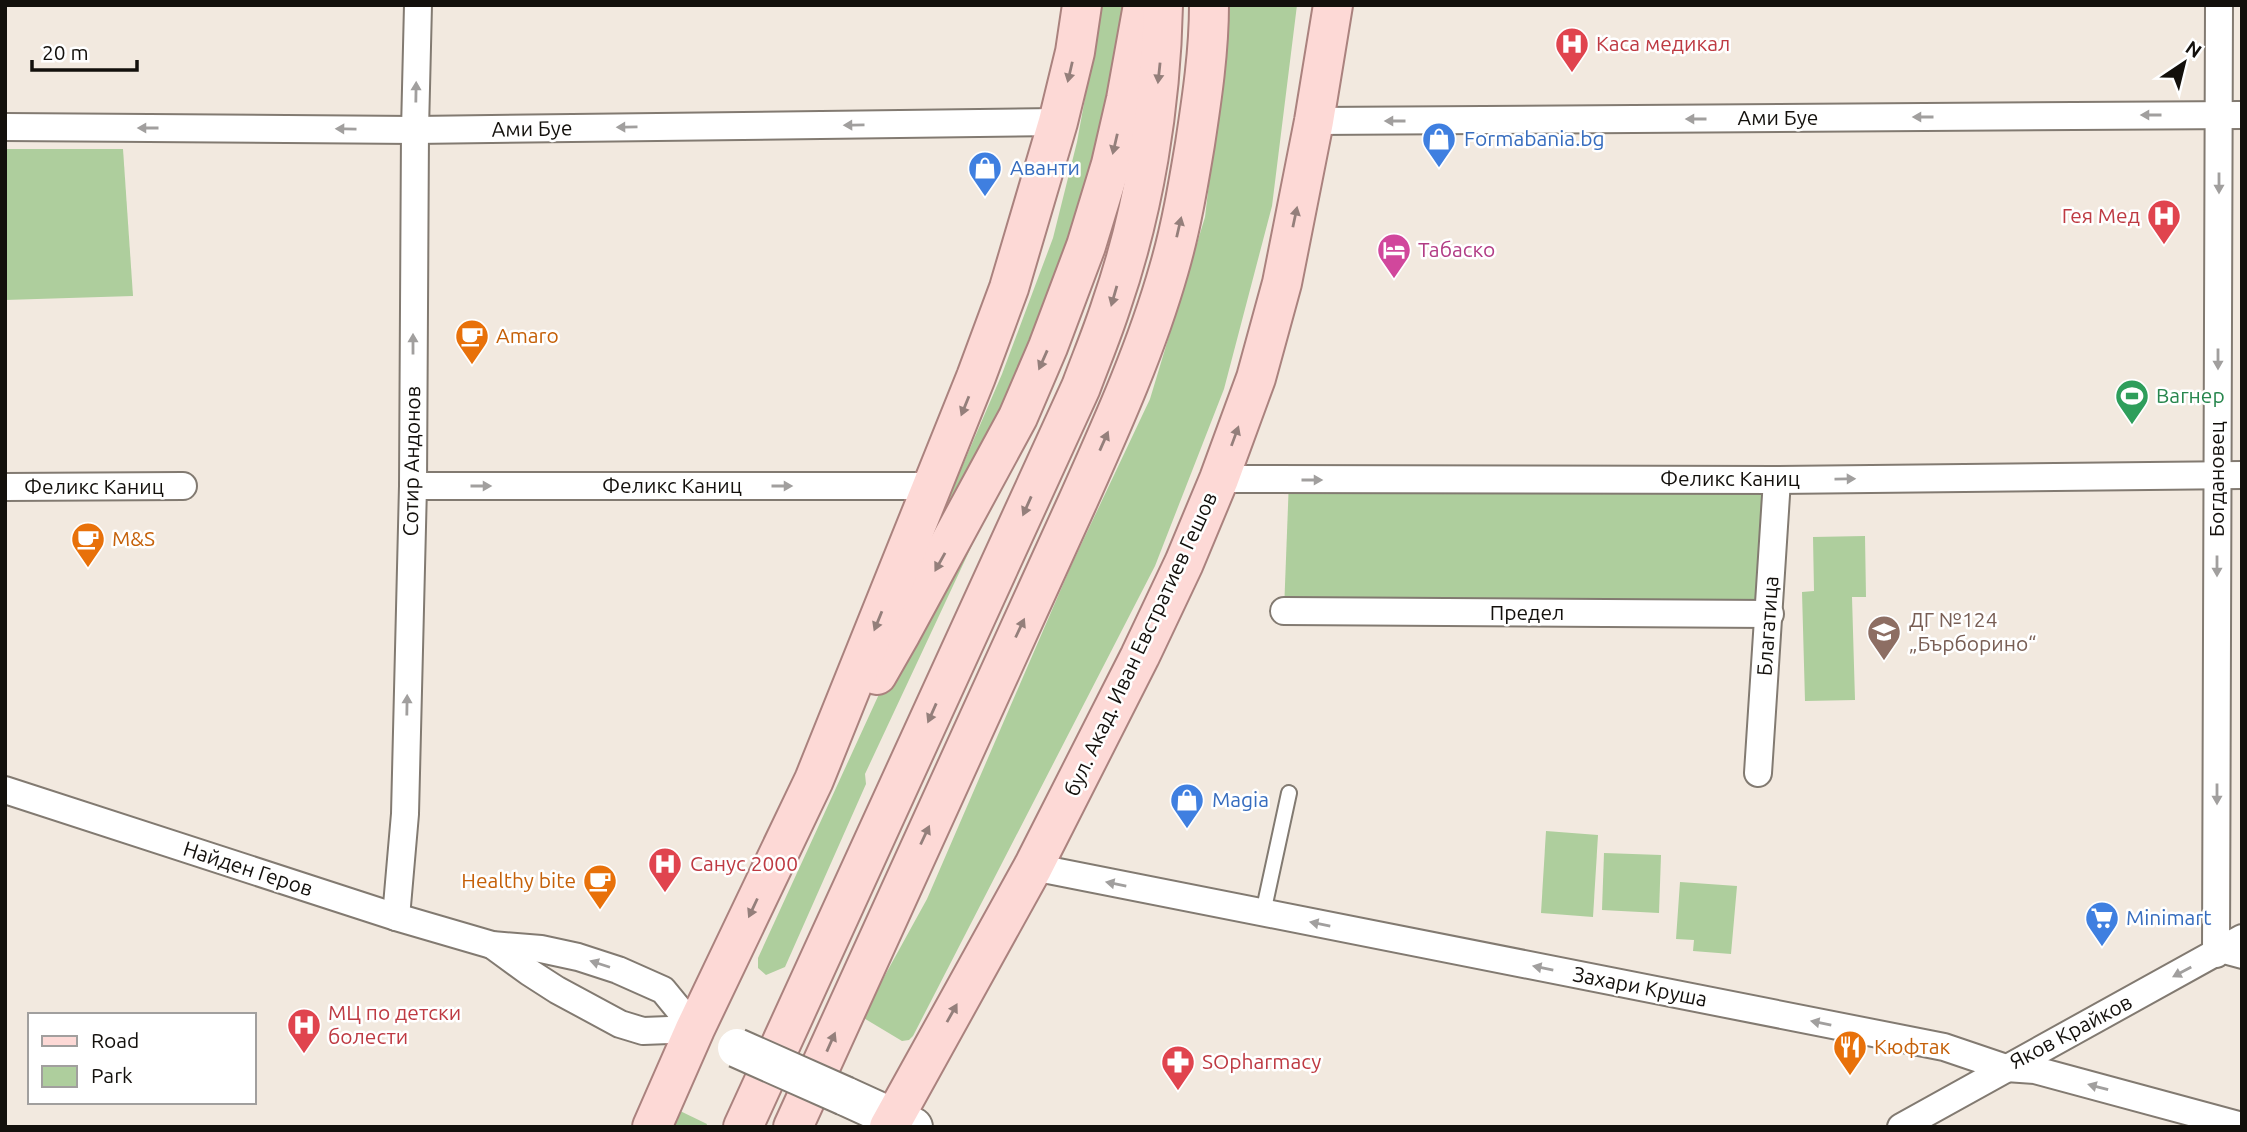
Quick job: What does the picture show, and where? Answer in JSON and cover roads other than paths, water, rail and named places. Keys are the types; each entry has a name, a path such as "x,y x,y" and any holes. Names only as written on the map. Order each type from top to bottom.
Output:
{"main road":[{"path":"652,1127 695,1029 814,780 976,377 1009,288 1058,122 1075,52 1082,5"},
{"path":"814,780 901,633 980,490 1018,417 1048,347 1086,246 1111,164 1143,5"},
{"path":"743,1127 1076,398 1112,306 1144,178 1162,46 1163,5"},
{"path":"793,1127 1077,503 1114,420 1144,341 1169,270 1188,190 1202,101 1209,5"},
{"name":"бул. Акад. Иван Евстратиев Гешов","path":"898,1124 1140,656 1219,480 1256,378 1278,295 1314,121 1333,5"},
{"path":"1314,121 1354,5"},
{"path":"695,1029 845,1096 898,1124"}],"street":[{"name":"Сотир Андонов","path":"396,917 405,814 413,486 418,5"},
{"name":"Богдановец","path":"2216,954 2230,474 2230,115 2219,5"},
{"name":"Ами Буе","path":"1314,121 2230,115"},
{"name":"Ами Буе","path":"5,127 415,130 1058,122"},
{"name":"Феликс Каниц","path":"1219,480 1777,480 2230,474"},
{"name":"Благатица","path":"1758,773 1777,480"},
{"name":"Феликс Каниц","path":"413,486 932,485"},
{"name":"Феликс Каниц","path":"5,487 183,486"},
{"name":"Предел","path":"1284,611 1770,614"},
{"name":"Найден Геров","path":"5,790 396,917 492,945 541,948 618,970 663,990 695,1029"},
{"name":"Захари Круша","path":"1033,867 1944,1047 2006,1068 2035,1070 2242,1126"},
{"name":"Яков Крайков","path":"1901,1127 2242,939"},
{"name":"Найден Геров","path":"492,945 557,990 620,1024 643,1031 695,1029"}],"lane":[{"path":"1264,913 1289,793"},
{"path":"2216,954 2242,961"}],"place":[{"name":"Каса медикал","path":"1572,74"},
{"name":"Formabania.bg","path":"1439,169"},
{"name":"Аванти","path":"985,198"},
{"name":"Гея Мед","path":"2164,246"},
{"name":"Табаско","path":"1394,280"},
{"name":"Amaro","path":"472,366"},
{"name":"Вагнер","path":"2132,426"},
{"name":"M&S","path":"88,569"},
{"name":"ДГ №124 „Бърборино“","path":"1884,662"},
{"name":"Magia","path":"1187,830"},
{"name":"Санус 2000","path":"665,894"},
{"name":"Healthy bite","path":"600,911"},
{"name":"Minimart","path":"2102,948"},
{"name":"МЦ по детски болести","path":"304,1055"},
{"name":"Кюфтак","path":"1850,1077"},
{"name":"SOpharmacy","path":"1178,1092"}]}
